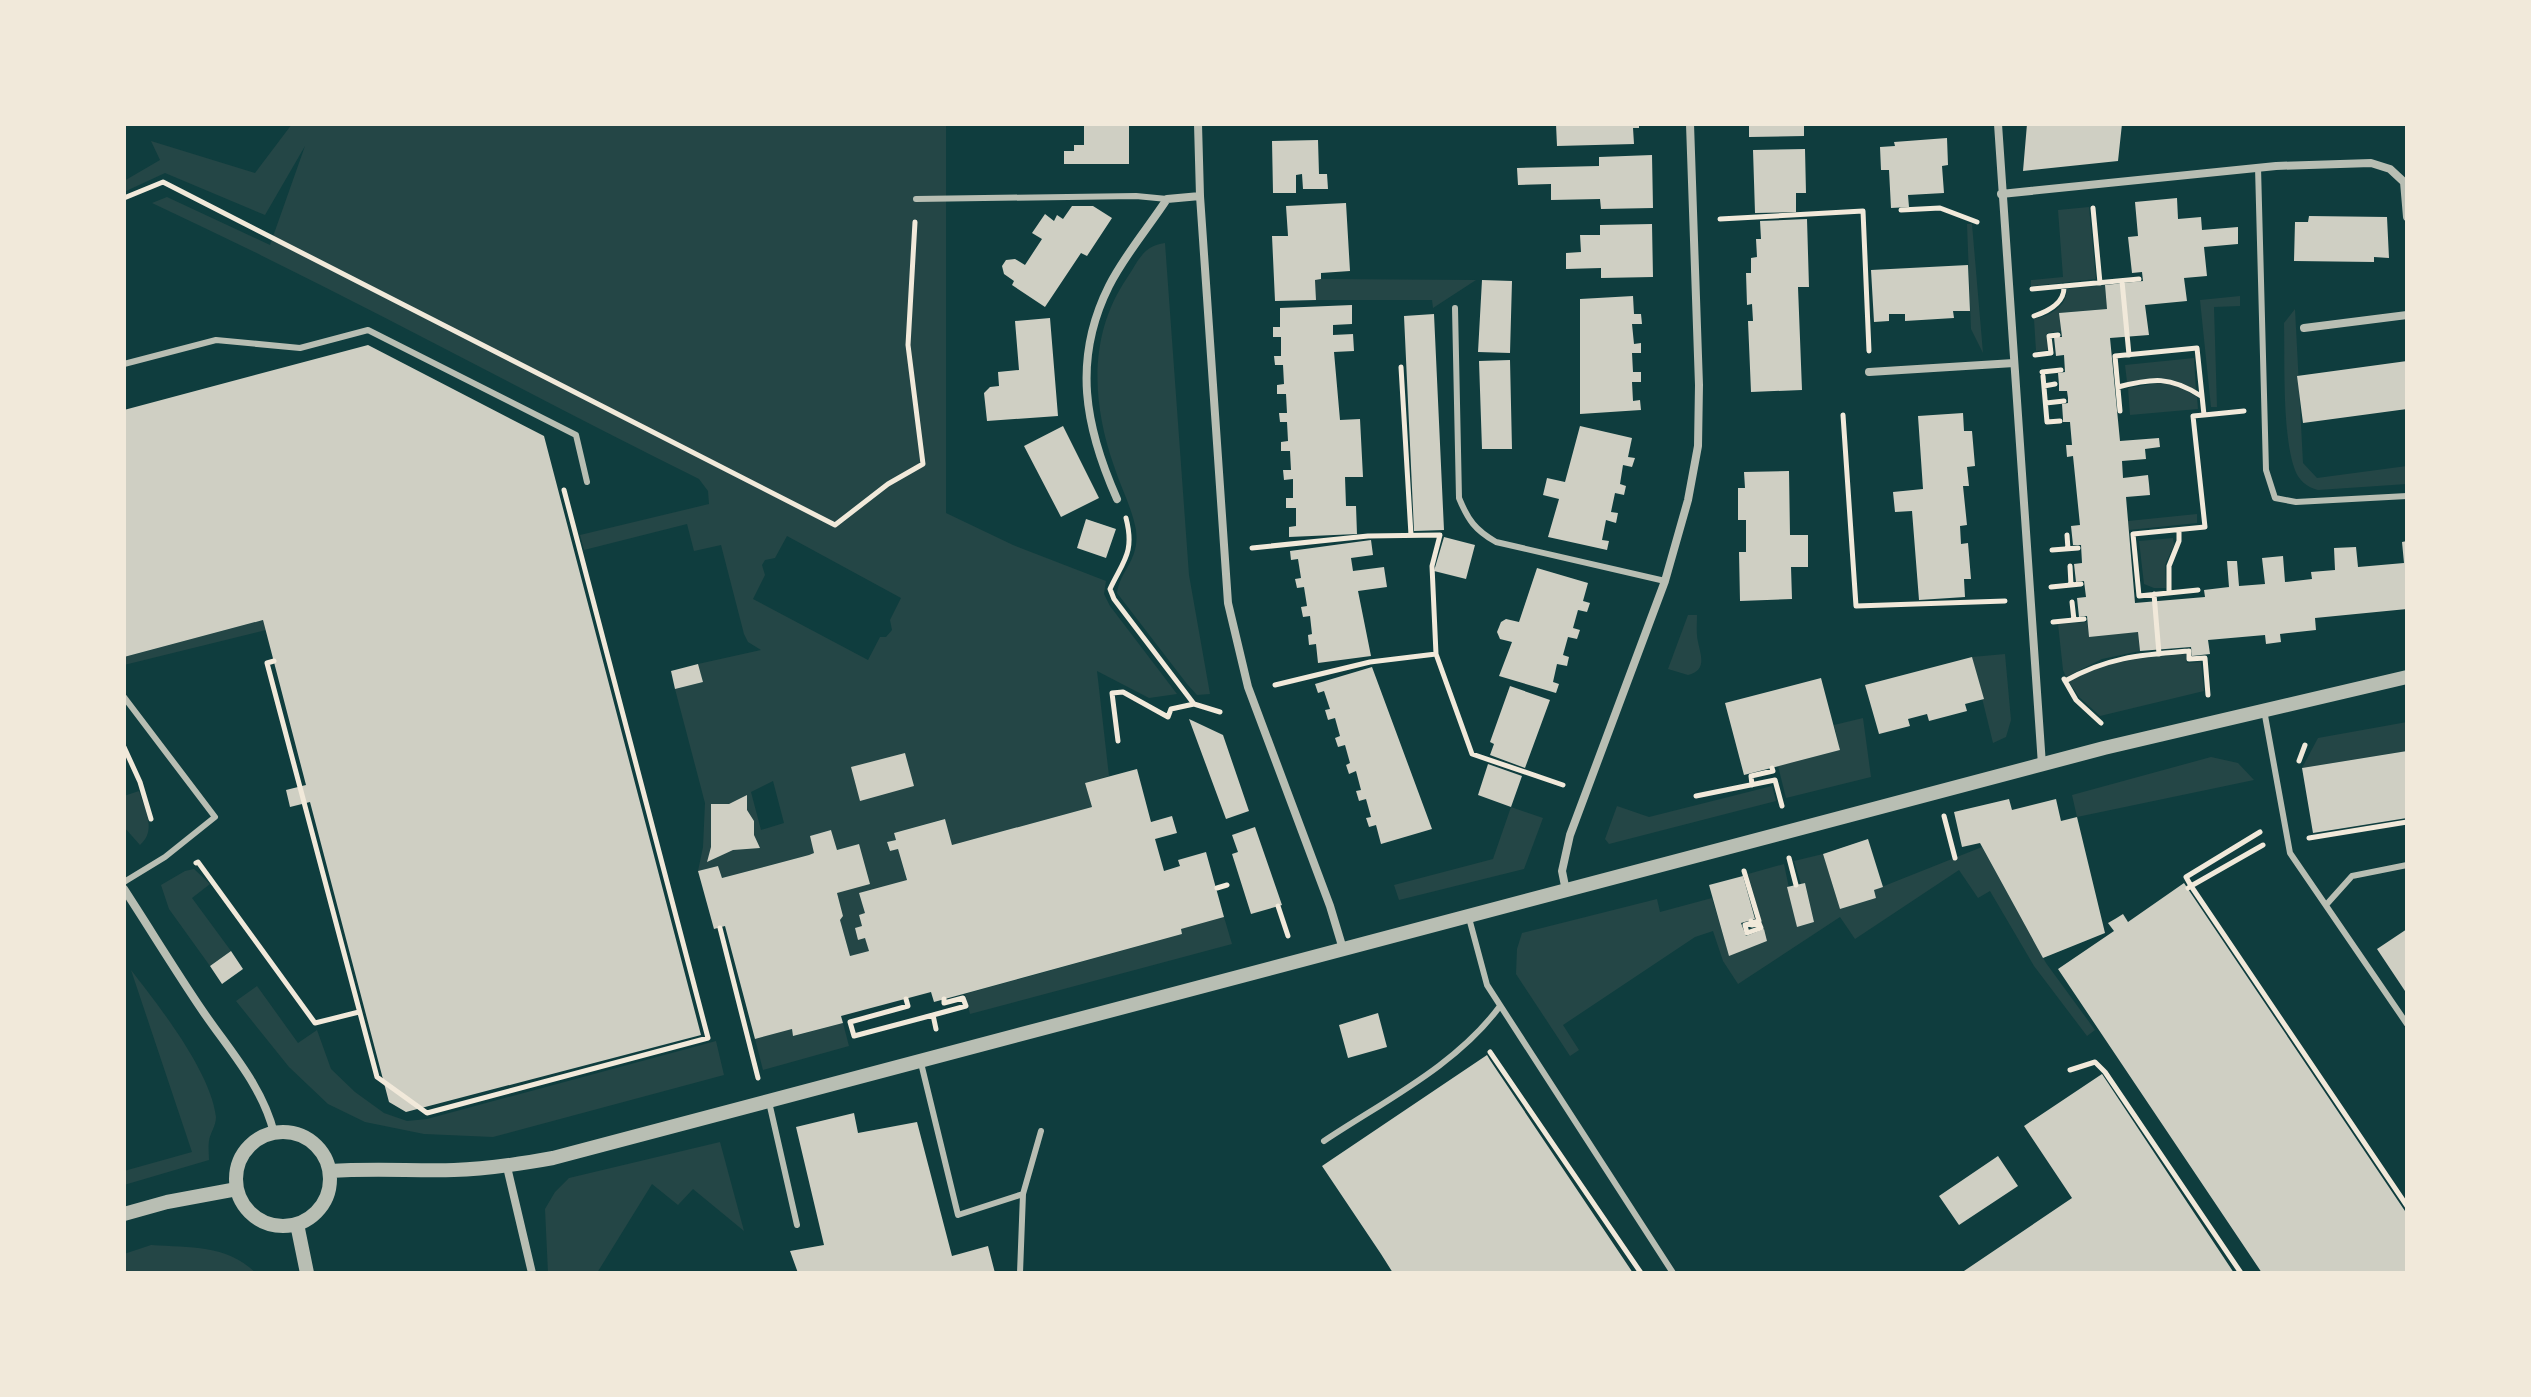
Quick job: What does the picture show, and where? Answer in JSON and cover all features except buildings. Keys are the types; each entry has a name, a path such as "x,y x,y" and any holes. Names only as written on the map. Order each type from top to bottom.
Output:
{"street":[{"path":"1198,124 1200,196 1228,603 1248,687 1330,906 1343,949"},
{"path":"1566,891 1562,871 1570,835 1665,581 1688,500 1698,446 1699,385 1690,124"},
{"path":"1998,124 2042,765"},
{"path":"2001,194 2258,167 2371,163 2390,169 2404,182 2407,217"},
{"path":"1117,499 1098,457 1088,413 1085,371 1091,328 1109,284 1167,199 1200,196"},
{"path":"2304,328 2407,315"},
{"path":"1869,372 2014,363"},
{"path":"330,1171 507,1167 553,1158 2042,765 2264,709 2407,677"},
{"path":"124,889 251,1079 268,1108 274,1133"},
{"path":"274,1133 297,1134 311,1141 321,1151 330,1171 329,1190 318,1212 297,1224 279,1227 263,1222 250,1213 237,1189 236,1174 242,1155 255,1141 274,1133"},
{"path":"507,1167 532,1273"},
{"path":"124,1214 167,1202 237,1189"},
{"path":"297,1224 307,1273"}],"lane":[{"path":"2258,167 2266,470 2275,498 2296,502 2407,496"},
{"path":"916,199 1136,196 1167,199"},
{"path":"1455,308 1459,498 1467,519 1478,532 1496,542 1665,581"},
{"path":"124,364 216,340 300,348 368,330 576,435 587,482"},
{"path":"124,697 215,817 165,857 124,882"},
{"path":"2264,709 2290,853 2407,1024"},
{"path":"2326,905 2352,876 2407,865"},
{"path":"1469,918 1487,985 1673,1273"},
{"path":"1324,1141 1445,1061 1488,1023 1500,1006"},
{"path":"920,1061 958,1215 1023,1194"},
{"path":"769,1102 797,1225"},
{"path":"1020,1273 1023,1194 1041,1131"}],"path":[{"path":"124,198 163,182 835,525 888,484 923,464 908,345 916,199"},
{"path":"2093,203 2100,283"},
{"path":"1901,210 1940,208 1977,222"},
{"path":"1720,219 1863,211 1869,372"},
{"path":"2026,290 2139,279"},
{"path":"2122,281 2129,355"},
{"path":"2028,316 2043,313 2060,301 2064,286"},
{"path":"2031,356 2051,353 2049,336 2058,335"},
{"path":"2120,411 2115,356 2197,348 2204,415"},
{"path":"2040,355 2047,422 2060,421"},
{"path":"1401,367 1411,535"},
{"path":"2042,372 2061,370"},
{"path":"2118,387 2167,380 2182,384 2202,397"},
{"path":"2044,386 2055,384"},
{"path":"2046,403 2064,401"},
{"path":"2198,590 2139,596 2133,534 2205,527 2193,416 2264,409"},
{"path":"1843,415 1856,606 2005,601"},
{"path":"274,661 267,663 377,1077 427,1113 708,1038 563,487"},
{"path":"1117,499 1125,515 1130,541 1124,566 1110,589 1114,599 1194,704"},
{"path":"2169,593 2169,566 2179,541 2179,530"},
{"path":"1252,548 1368,536 1440,535 1432,566 1436,654 1472,754 1563,785"},
{"path":"2067,535 2068,549"},
{"path":"2047,550 2078,548"},
{"path":"2070,566 2071,585"},
{"path":"2049,587 2081,584"},
{"path":"2154,594 2159,654"},
{"path":"2072,602 2074,620"},
{"path":"2052,622 2084,619"},
{"path":"2065,681 2102,662 2189,651 2189,659 2205,658 2209,700"},
{"path":"1275,685 1370,662 1436,654"},
{"path":"2060,673 2076,700 2103,725"},
{"path":"1118,741 1112,693 1123,692 1168,717 1171,709 1194,704 1220,712"},
{"path":"124,747 140,782 151,819"},
{"path":"1752,785 1751,776 1773,771 1772,768"},
{"path":"1696,796 1775,780 1780,800"},
{"path":"1943,813 1955,858"},
{"path":"2309,838 2407,822"},
{"path":"2260,832 2186,877 2407,1206"},
{"path":"2190,887 2263,845"},
{"path":"1789,858 1796,885"},
{"path":"190,864 198,862 315,1023 359,1012"},
{"path":"1744,871 1759,921 1745,925 1747,933 1761,928 1759,923 1752,925 1751,921"},
{"path":"1217,888 1227,885"},
{"path":"1278,906 1289,939"},
{"path":"720,928 759,1081"},
{"path":"906,999 908,1006 850,1022 854,1036 966,1006 963,998 944,1003 944,999"},
{"path":"933,1015 937,1031"},
{"path":"1489,1050 1641,1273"},
{"path":"2070,1070 2095,1062 2105,1072 2241,1273"}],"shaded area":[{"path":"292,124 946,124 946,513 1013,545 1106,581 1104,594 1110,606 1177,694 1149,698 1097,671 1109,776 1085,783 1092,807 952,845 944,819 894,833 896,840 887,842 889,851 898,849 912,900 859,915 869,951 850,956 840,920 843,916 837,893 859,844 837,850 831,830 814,853 809,855 722,878 718,866 698,871 703,847 705,803 675,689 703,682 698,664 761,650 748,642 744,634 721,545 694,551 687,524 584,550 580,535 709,504 708,491 699,479 152,203 167,197 270,245 305,146 265,215 165,173 124,192 124,181 160,160 151,141 255,173","holes":["787,536 901,598 890,620 892,630 886,637 880,637 868,660 753,599 765,575 762,565 765,560 775,558","773,781 784,823 761,830 751,792"]},
{"path":"2089,207 2096,279 2031,286 2031,280 2063,277 2058,210"},
{"path":"1967,224 1972,224 1983,353 1971,329"},
{"path":"1165,243 1189,575 1210,694 1197,695 1117,593 1133,557 1136,530 1101,418 1098,394 1100,346 1114,300 1135,265 1151,247"},
{"path":"1315,280 1476,280 1433,308 1432,300 1316,300"},
{"path":"2105,285 2107,309 2060,313 2061,331 2047,333 2048,350 2036,351 2034,319 2056,309 2064,300 2067,289"},
{"path":"2240,296 2240,306 2214,307 2217,407 2211,407 2200,300"},
{"path":"2295,309 2303,463 2317,478 2407,466 2407,484 2318,490 2299,477 2288,438 2284,377 2284,323"},
{"path":"2194,358 2196,391 2179,382 2163,379 2127,382 2125,365"},
{"path":"2164,382 2177,385 2197,397 2198,409 2130,415 2128,388"},
{"path":"2197,514 2197,523 2129,530 2128,521"},
{"path":"2173,538 2174,545 2165,565 2166,588 2144,584 2139,541"},
{"path":"1688,615 1697,615 1701,662 1698,670 1688,675 1668,669"},
{"path":"263,620 266,630 124,665 124,657"},
{"path":"2087,622 2089,636 2138,632 2140,651 2102,659 2066,677 2058,624"},
{"path":"2005,654 2011,720 2006,737 1993,743 1972,657"},
{"path":"2186,654 2187,663 2201,662 2204,691 2100,716 2079,697 2069,682 2111,664"},
{"path":"1863,718 1871,777 1786,798 1778,766 1840,750 1834,725"},
{"path":"2407,722 2407,751 2302,768 2318,738"},
{"path":"2211,757 2238,763 2254,780 2077,817 2072,795"},
{"path":"1772,786 1776,801 1609,844 1605,839 1617,806 1649,817"},
{"path":"139,791 149,826 140,845 124,827 124,796"},
{"path":"1511,807 1543,818 1524,869 1399,900 1394,885 1493,859"},
{"path":"1982,847 2046,963 2095,1030 2087,1036 2034,966 1990,891 1978,898 1959,870 1855,939 1840,917 1738,984 1723,961 1713,931 1695,937 1563,1025 1579,1050 1570,1056 1516,974 1517,949 1522,933 1657,899 1660,912 1712,898 1729,955 1767,941 1748,874 1784,864 1797,927 1814,922 1805,883 1801,884 1794,861 1823,854 1840,909 1876,898 1874,890"},
{"path":"194,869 210,884 192,898 231,951 210,966 169,909 161,885"},
{"path":"1224,917 1232,944 970,1014 965,994 1182,934 1181,929"},
{"path":"131,970 169,1020 194,1060 205,1080 216,1117 209,1141 209,1160 124,1185 124,1171 192,1152"},
{"path":"257,986 298,1043 317,1030 331,1069 384,1113 407,1121 427,1119 716,1041 724,1075 493,1137 424,1134 365,1122 328,1104 289,1067 236,1001"},
{"path":"843,1023 849,1046 763,1070 755,1039 792,1029 794,1036"},
{"path":"720,1142 744,1231 693,1189 678,1205 652,1184 597,1273 548,1273 545,1209 555,1192 569,1178"},
{"path":"151,1245 220,1252 256,1273 124,1273 124,1254"}]}
